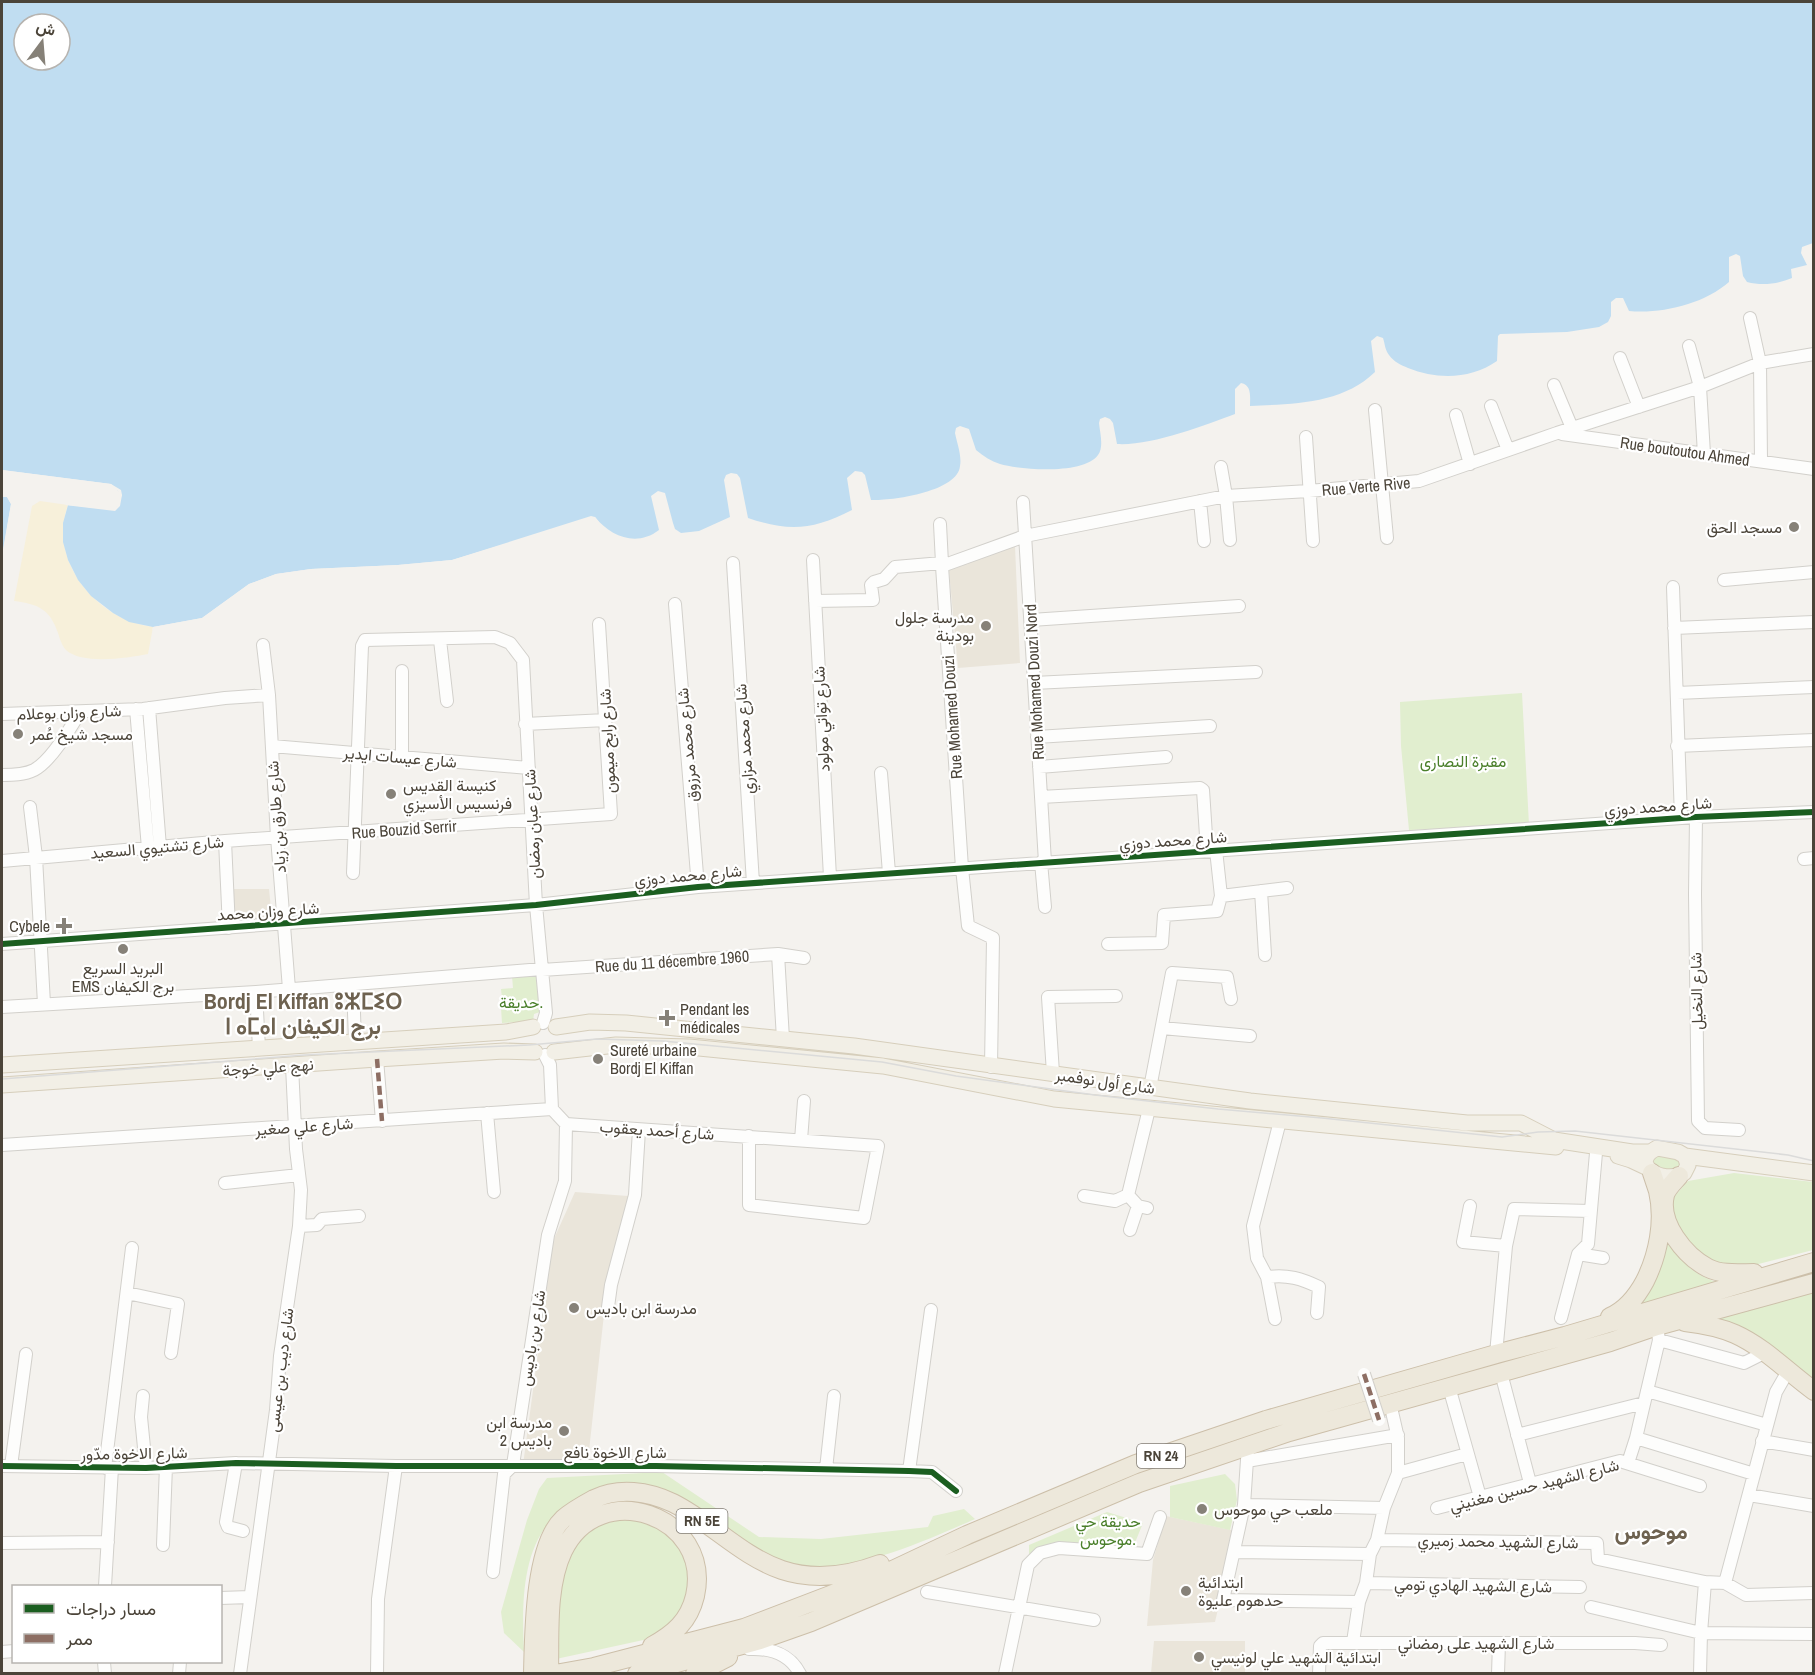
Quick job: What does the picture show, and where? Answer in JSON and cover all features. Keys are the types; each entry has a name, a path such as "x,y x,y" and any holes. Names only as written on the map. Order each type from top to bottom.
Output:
{"highway":[{"path":"1565,1336 1594,1325 1620,1311 1638,1295 1652,1269 1660,1230 1658,1192 1650,1171"},
{"path":"1682,1175 1665,1196 1665,1210 1668,1223 1692,1257 1709,1269 1728,1274 1780,1272"},
{"name":"RN 24","path":"555,1674 594,1667 744,1628 880,1576 967,1535 1136,1464 1266,1420 1565,1336 1814,1262"},
{"name":"RN 24","path":"637,1674 752,1645 1128,1487 1248,1453 1390,1403 1658,1333 1678,1321 1771,1293 1814,1283"},
{"path":"1678,1321 1711,1326 1734,1334 1764,1353 1814,1391"},
{"name":"RN 5E","path":"549,1674 542,1644 541,1567 547,1547 561,1520 581,1505 603,1495 629,1491 652,1494 701,1520 758,1559 781,1570 805,1575 831,1577 864,1570 925,1547 967,1535"},
{"name":"RN 5E","path":"533,1674 563,1551 573,1535 589,1521 610,1511 628,1510 647,1513 678,1533 690,1548 696,1564 693,1605 685,1621 669,1636 653,1646 594,1667"},
{"path":"695,1674 752,1645"}],"main road":[{"name":"شارع أول نوفمبر","path":"544,1026 590,1022 626,1023 854,1046 1250,1101 1467,1123 1521,1123 1554,1140 1632,1152 1650,1152"},
{"name":"نهج علي خوجة","path":"2,1065 506,1032 544,1026"},
{"path":"544,1026 561,1038 560,1043 545,1053 529,1045 528,1037 544,1026"},
{"name":"شارع أول نوفمبر","path":"545,1053 616,1045 710,1049 883,1066 1054,1100 1525,1143 1631,1160 1650,1171"},
{"name":"نهج علي خوجة","path":"2,1084 504,1051 545,1053"},
{"path":"1726,1161 1682,1175 1664,1177 1650,1171 1646,1162 1650,1152 1657,1148 1678,1152 1685,1156 1784,1168 1814,1173"},
{"path":"1682,1175 1688,1165 1685,1156"}],"street":[{"path":"1750,318 1760,363 1761,461"},
{"path":"1689,346 1700,387 1704,454"},
{"name":"Rue Verte Rive","path":"814,601 873,600 871,585 884,579 896,567 942,565 1025,536 1200,501 1226,496 1419,482 1557,433 1700,387 1760,363 1814,354"},
{"path":"1620,358 1639,407"},
{"path":"1554,385 1572,428"},
{"path":"1491,406 1508,450"},
{"path":"1375,410 1387,538"},
{"path":"1456,415 1470,464"},
{"name":"Rue boutoutou Ahmed","path":"1557,433 1814,469"},
{"path":"1306,437 1313,541"},
{"path":"1221,467 1230,540"},
{"path":"1200,501 1204,541"},
{"name":"Rue Mohamed Douzi Nord","path":"1023,502 1041,797 1045,907"},
{"name":"Rue Mohamed Douzi","path":"940,524 962,868 968,926 993,938 991,1066"},
{"name":"شارع تواتي مولود","path":"813,560 830,878"},
{"name":"شارع محمد مزاري","path":"733,563 753,883"},
{"path":"1724,580 1814,572"},
{"path":"1673,587 1681,818"},
{"name":"شارع محمد مرزوق","path":"675,604 698,887"},
{"path":"1031,620 1239,606"},
{"path":"1674,628 1814,621"},
{"name":"شارع رابح ميمون","path":"531,820 611,814 599,624"},
{"name":"شارع عبان رمضان","path":"440,640 495,637 510,644 523,660 536,905 546,1013 544,1026"},
{"path":"353,873 362,646 365,640 440,640 447,701"},
{"name":"شارع طارق بن زياد","path":"263,645 269,695 289,989"},
{"path":"402,671 402,758"},
{"path":"1034,683 1256,672"},
{"path":"1677,693 1814,687"},
{"name":"شارع وزان بوعلام","path":"2,714 142,709 225,698 269,695"},
{"path":"142,709 154,847"},
{"path":"2,775 35,770 66,737 80,712"},
{"path":"525,724 606,720"},
{"path":"1037,737 1210,726"},
{"path":"1677,746 1814,740"},
{"name":"شارع عيسات ايدير","path":"272,746 529,768"},
{"path":"1039,767 1166,757"},
{"path":"880,773 889,873"},
{"path":"1041,797 1200,788 1203,790 1221,896 1217,911 1164,915 1162,943 1108,944"},
{"path":"30,807 36,857 45,1004"},
{"name":"شارع محمد دوزي","path":"536,905 698,887 889,873 1696,817 1814,812"},
{"name":"شارع النخيل","path":"1696,817 1698,1121 1705,1128 1739,1130"},
{"name":"Rue Bouzid Serrir","path":"277,837 531,820"},
{"name":"شارع تشتيوي السعيد","path":"2,861 277,837"},
{"path":"225,841 229,928"},
{"path":"1221,896 1287,888"},
{"path":"1261,891 1265,955"},
{"name":"شارع وزان محمد","path":"2,944 536,905"},
{"path":"778,954 783,1039"},
{"name":"Rue du 11 décembre 1960","path":"2,1007 256,992 542,969 778,954 803,958"},
{"path":"1150,1088 1172,973 1227,977 1231,999"},
{"path":"353,985 355,1041"},
{"path":"256,992 259,1048"},
{"path":"1053,1073 1048,997 1116,996"},
{"path":"1162,1028 1250,1036"},
{"path":"545,1053 550,1065 552,1109 566,1124"},
{"path":"377,1059 382,1121"},
{"name":"شارع ديب بن عيسى","path":"240,1674 299,1226 301,1190 292,1066"},
{"path":"801,1140 804,1101"},
{"path":"1128,1195 1149,1108"},
{"name":"شارع علي صغير","path":"2,1145 552,1109"},
{"path":"487,1113 494,1192"},
{"path":"1275,1319 1268,1277 1257,1258 1254,1226 1280,1121"},
{"name":"شارع أحمد يعقوب","path":"566,1124 749,1136 878,1146 864,1218 750,1205 749,1136"},
{"name":"شارع بن باديس","path":"494,1572 504,1474 513,1465 548,1235 565,1181 566,1124"},
{"path":"608,1307 611,1285 635,1195 639,1130"},
{"path":"1561,1318 1578,1254 1588,1244 1596,1153"},
{"path":"225,1183 299,1175"},
{"path":"1084,1196 1115,1201 1128,1195"},
{"path":"1128,1195 1142,1207 1130,1230"},
{"path":"1470,1206 1463,1242 1506,1246"},
{"path":"1496,1354 1506,1246 1514,1209 1590,1211"},
{"path":"299,1226 317,1225 322,1219 359,1216"},
{"path":"105,1585 108,1542 108,1468 132,1248"},
{"path":"1578,1254 1604,1258"},
{"path":"1268,1277 1281,1275 1303,1279 1319,1287 1317,1313"},
{"path":"127,1293 178,1304 171,1353"},
{"path":"909,1471 931,1310"},
{"path":"1628,1463 1636,1438 1658,1333 1744,1363 1764,1353"},
{"path":"6,1466 26,1354"},
{"path":"1725,1583 1776,1392 1788,1371"},
{"path":"1501,1373 1530,1483"},
{"path":"1364,1374 1379,1420"},
{"path":"1449,1387 1480,1497"},
{"path":"143,1396 141,1418 146,1467"},
{"path":"826,1469 834,1396"},
{"path":"1516,1435 1645,1397 1767,1425"},
{"path":"1353,1642 1370,1554 1377,1540 1384,1508 1398,1473 1398,1435 1390,1403"},
{"path":"1359,1602 1223,1600 1244,1505 1248,1453 1398,1435"},
{"path":"1636,1438 1754,1474"},
{"path":"1762,1442 1814,1450"},
{"path":"1398,1473 1467,1454"},
{"name":"شارع الشهيد حسين مغنيني","path":"1437,1508 1620,1461 1700,1486"},
{"path":"236,1463 226,1522 228,1527 243,1531"},
{"name":"شارع الاخوة نافع","path":"268,1463 909,1471 932,1472 956,1491"},
{"name":"شارع الاخوة مدّور","path":"6,1466 108,1468 268,1463"},
{"path":"163,1545 166,1466"},
{"path":"377,1674 378,1599 396,1466"},
{"path":"1749,1495 1814,1506"},
{"path":"1244,1505 1384,1508"},
{"path":"1005,1674 1028,1565 1040,1553 1059,1548 1147,1554 1160,1517"},
{"name":"شارع الشهيد محمد زميري","path":"1377,1540 1597,1543 1598,1559 1705,1582 1725,1583 1746,1595 1814,1593"},
{"path":"2,1543 108,1542"},
{"path":"1234,1552 1370,1554"},
{"path":"1700,1674 1705,1582"},
{"name":"شارع الشهيد الهادي تومي","path":"1366,1583 1580,1587"},
{"path":"927,1592 1094,1620"},
{"path":"222,1598 250,1597"},
{"path":"1591,1606 1701,1633 1814,1634"},
{"name":"شارع الشهيد على رمضاني","path":"1319,1674 1321,1645 1353,1642 1661,1645"},
{"path":"1498,1643 1498,1674"},
{"path":"752,1645 778,1653 793,1664 800,1674"}],"shaded area":[{"name":"مدرسة جلول بودينة","path":"1015,546 1020,663 958,668 949,570"},
{"path":"230,889 269,889 272,919 231,921"},
{"name":"مدرسة ابن باديس","path":"575,1192 628,1196 607,1287 588,1460 523,1465 553,1241"},
{"name":"ابتدائية حدهوم عليوة","path":"1166,1516 1236,1531 1215,1622 1147,1626 1153,1560"},
{"name":"ابتدائية الشهيد علي لونيسي","path":"1154,1641 1245,1641 1245,1673 1151,1673"}],"green space":[{"name":"مقبرة النصارى","path":"1522,693 1529,825 1409,830 1401,746 1400,702"},
{"name":"حديقة.","path":"537,974 540,1012 534,1014 533,1021 502,1023 501,989 513,988 512,976"},
{"path":"1660,1156 1679,1159 1682,1168 1658,1172 1651,1158"},
{"path":"1734,1173 1813,1182 1813,1250 1731,1271 1698,1259 1675,1224 1672,1199 1688,1181"},
{"path":"1663,1236 1693,1270 1719,1283 1628,1311"},
{"path":"1813,1292 1813,1382 1711,1320"},
{"path":"662,1472 759,1537 821,1539 928,1527 933,1516 964,1509 975,1519 889,1553 842,1565 820,1567 790,1564 771,1556 646,1487 561,1511 548,1524 538,1540 526,1576 523,1615 524,1652 504,1633 501,1612 527,1520 539,1489 547,1478"},
{"name":"ملعب حي موحوس","path":"1225,1474 1235,1484 1237,1500 1230,1530 1170,1517 1170,1486"},
{"name":"حديقة حي موحوس.","path":"1107,1512 1143,1523 1132,1550 1044,1548 1029,1555 1029,1545"},
{"path":"636,1517 675,1539 689,1567 689,1593 671,1627 648,1639 556,1659 559,1591 568,1556 592,1526"}],"sand":[{"path":"40,501 68,505 63,526 65,547 71,566 82,584 96,600 113,613 132,622 153,627 148,654 106,659 73,655 63,646 55,625 47,613 36,606 14,601 32,506"}],"water":[{"path":"2,2 1813,2 1813,243 1802,247 1801,253 1807,265 1791,269 1792,278 1787,280 1758,284 1747,282 1743,276 1740,256 1736,254 1729,257 1729,282 1719,290 1695,302 1669,309 1642,312 1629,311 1623,298 1616,298 1611,302 1611,316 1608,322 1599,327 1567,332 1500,334 1497,361 1476,371 1454,376 1419,372 1405,367 1391,357 1383,338 1377,336 1371,341 1375,372 1348,391 1300,403 1250,406 1249,389 1241,383 1235,389 1235,414 1177,434 1131,444 1117,444 1113,423 1105,417 1100,419 1099,423 1100,452 1091,461 1080,466 1036,469 1000,464 976,450 969,429 960,426 956,428 955,433 960,466 956,475 948,482 907,497 871,500 865,475 855,471 847,478 852,510 813,525 789,527 748,518 740,478 737,474 731,473 726,475 724,480 730,517 699,531 681,533 675,529 665,493 658,491 651,496 659,530 642,538 633,539 616,534 595,517 452,560 311,569 276,574 249,584 202,618 153,627 129,622 91,596 78,580 68,560 63,542 63,523 68,505 115,510 122,495 111,484 2,470"},
{"path":"2,497 7,497 11,504 2,555"}],"pier":[{"path":"2,470 111,484 121,490 120,506 115,511 65,505 68,502 116,507 118,491 110,487 2,474"},
{"path":"2,494 9,495 14,504 2,558 11,504 7,497 2,497"},
{"path":"591,516 599,522 599,526 591,519 453,563 311,572 277,577 250,586 203,621 152,630 153,627 202,618 249,584 276,574 311,569 452,560"}],"tram line":[{"path":"2,1079 305,1055 529,1045 597,1039 663,1041 882,1062 956,1076 1218,1109 1502,1137 1538,1132 1575,1131 1788,1155 1814,1161"}],"marked path":[{"path":"377,1059 382,1121"},
{"path":"1364,1374 1379,1420"}],"cycle path":[{"path":"2,944 536,905 698,887 1696,817 1814,812"},
{"path":"2,1466 146,1468 236,1463 396,1466 656,1466 909,1471 932,1472 956,1491"}],"place":[{"name":"مسجد الحق","path":"1794,527"},
{"name":"مدرسة جلول بودينة","path":"986,626"},
{"name":"مسجد شيخ عُمر","path":"18,734"},
{"name":"كنيسة القديس فرنسيس الأسيزي","path":"391,794"},
{"name":"Cybele","path":"64,926"},
{"name":"البريد السريع EMS برج الكيفان","path":"123,949"},
{"name":"Pendant les médicales","path":"667,1018"},
{"name":"Sureté urbaine Bordj El Kiffan","path":"598,1059"},
{"name":"مدرسة ابن باديس","path":"574,1308"},
{"name":"مدرسة ابن باديس 2","path":"564,1431"},
{"name":"ملعب حي موحوس","path":"1202,1509"},
{"name":"ابتدائية حدهوم عليوة","path":"1186,1591"},
{"name":"ابتدائية الشهيد علي لونيسي","path":"1199,1657"}],"district":[{"name":"Bordj El Kiffan ⵓⵣⵎⵉⵔ ⵏ ⴰⵎⴰⵏ برج الكيفان","path":"303,1014"},
{"name":"موحوس","path":"1651,1531"}]}
